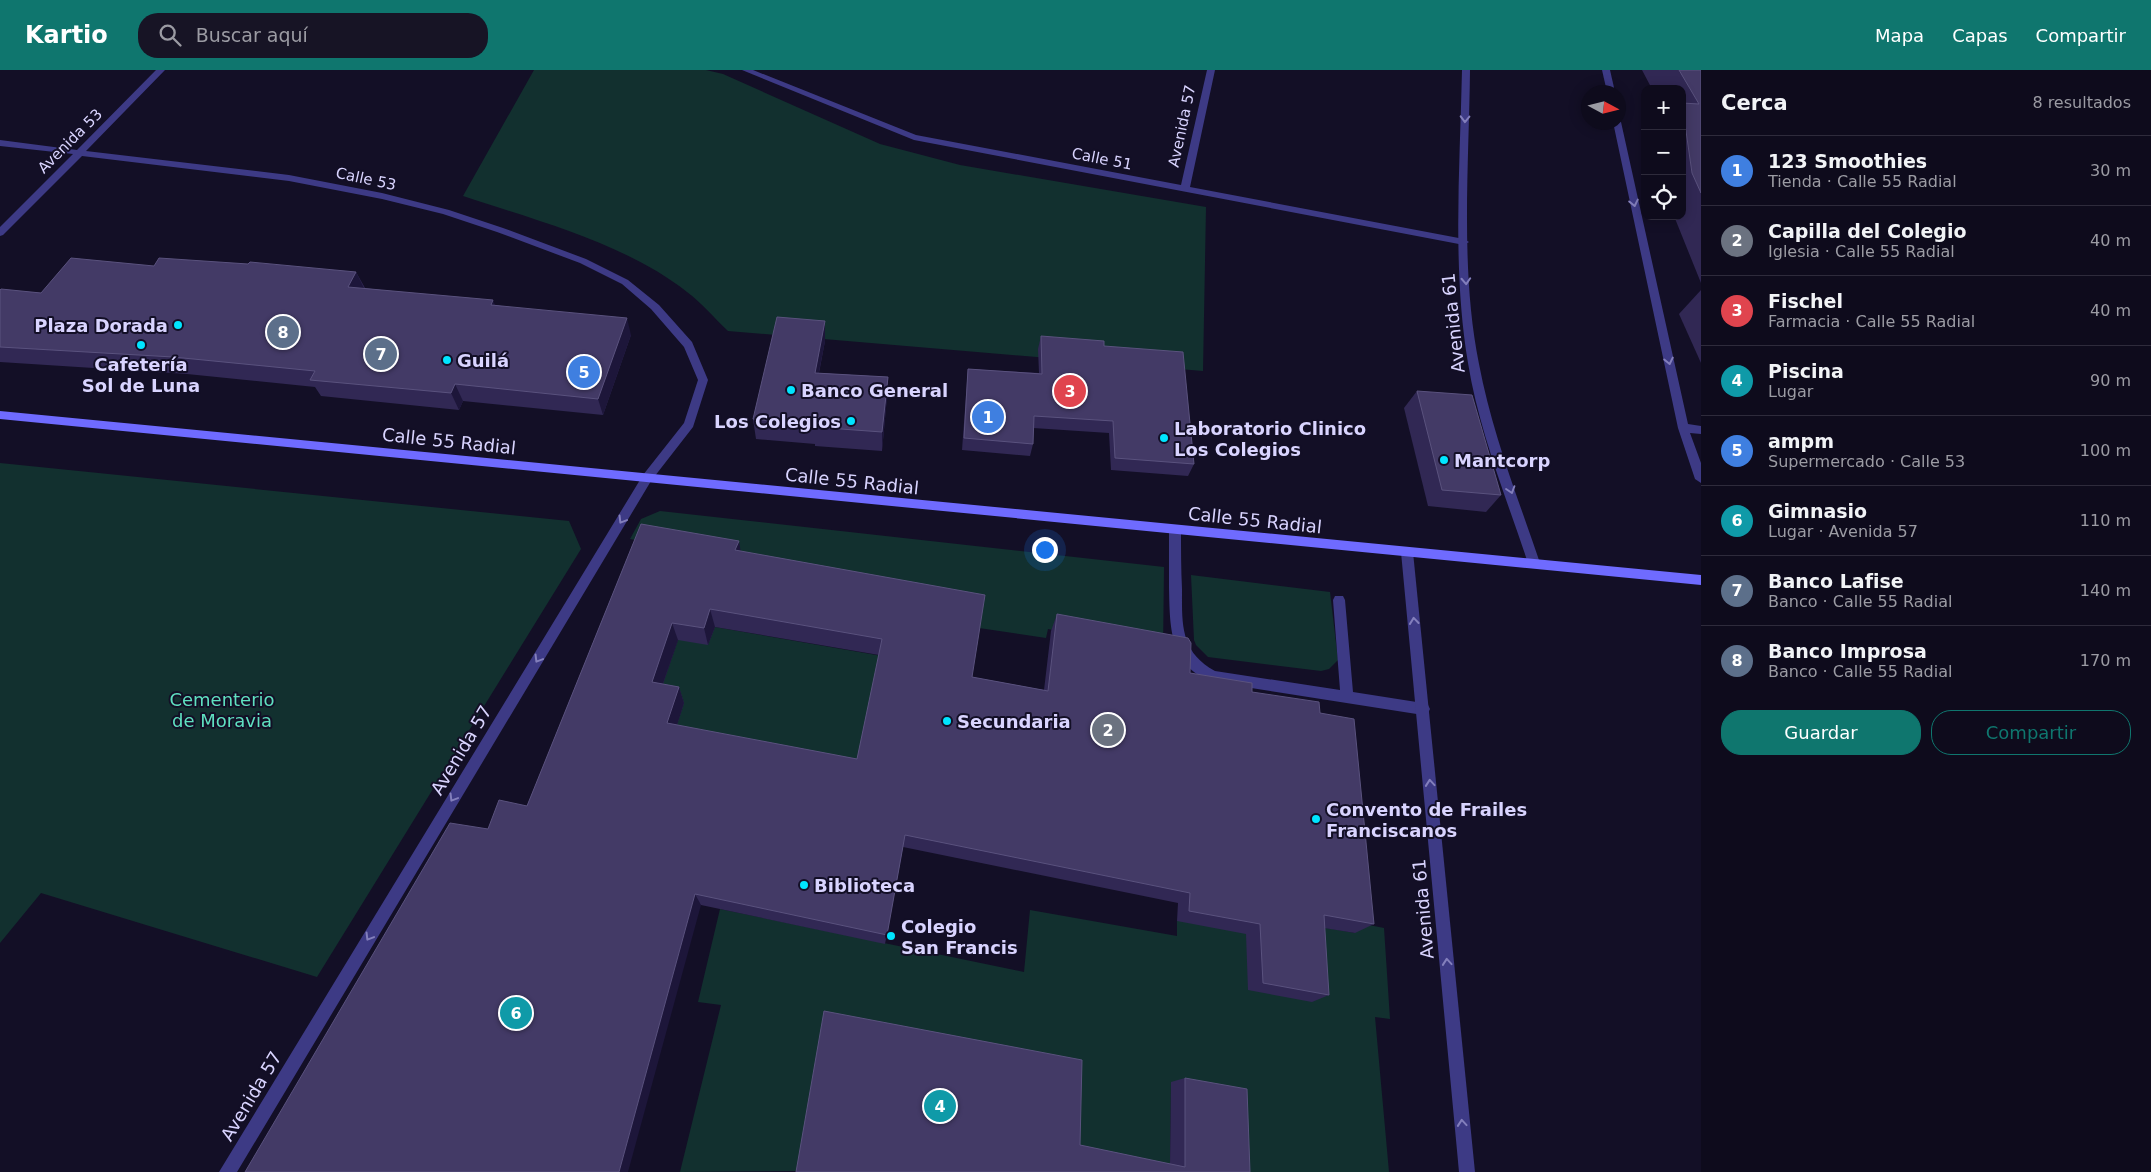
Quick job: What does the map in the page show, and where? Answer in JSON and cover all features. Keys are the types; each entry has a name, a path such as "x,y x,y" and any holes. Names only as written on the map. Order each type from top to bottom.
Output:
{"main road":[{"name":"Calle 55 Radial","path":"0,415 1701,580"}],"street":[{"name":"Avenida 53","path":"0,233 161,70"},
{"name":"Calle 51","path":"746,70 914,137 1464,242"},
{"name":"Avenida 57","path":"1185,189 1211,70"},
{"name":"Avenida 61","path":"1466,70 1464,242 1469,336 1483,405 1534,563"},
{"path":"1606,70 1609,85"},
{"path":"1619,130 1684,428 1701,479"},
{"name":"Calle 53","path":"0,144 289,178 382,196 446,212 583,260 625,282 655,307 688,345"},
{"name":"Avenida 57","path":"227,1172 647,478 689,424 703,380 688,345"},
{"path":"1684,428 1701,430"},
{"path":"1175,530 1176,627 1184,649 1198,669 1213,676 1423,709"},
{"name":"Avenida 61","path":"1407,552 1467,1172"},
{"path":"1339,600 1347,698"}],"green space":[{"path":"534,70 706,70 723,74 880,144 960,165 1206,207 1203,371 728,331 687,292 637,260 580,235 463,196"},
{"name":"Cementerio de Moravia","path":"0,463 569,521 581,549 317,977 41,893 0,943"},
{"path":"660,511 1164,567 1163,652 1048,629 1046,638 979,628 741,559 630,539 641,519"},
{"path":"1191,575 1330,592 1338,660 1329,669 1321,671 1208,657 1196,645 1194,640"},
{"path":"715,627 882,656 857,773 673,738 658,698 678,640"},
{"path":"720,909 1024,972 1030,910 1177,936 1177,921 1247,914 1355,933 1354,922 1384,928 1390,1019 1375,1017 1389,1172 1233,1172 1171,1083 1170,1168 680,1172 721,1005 698,1002"}],"building":[{"path":"1679,70 1701,70 1701,193 1692,173 1686,131 1686,103 1699,104"},
{"path":"71,258 154,266 159,258 248,264 250,262 356,272 348,287 493,300 491,305 627,318 598,399 455,384 451,393 310,380 315,371 173,357 0,347 0,290 41,293"},
{"path":"777,317 825,321 815,373 888,377 882,432 814,427 814,425 753,419"},
{"path":"1041,336 1104,341 1104,346 1183,352 1194,464 1115,458 1113,421 1034,416 1033,444 964,438 968,369 1042,374"},
{"path":"1417,391 1472,395 1501,495 1442,490"},
{"path":"641,524 739,541 735,550 985,595 972,677 1048,691 1057,614 1188,638 1191,643 1190,673 1252,683 1252,692 1319,702 1320,713 1354,719 1374,924 1324,915 1329,995 1263,983 1260,924 1189,911 1190,893 905,835 887,935 695,894 619,1172 245,1172 450,823 488,829 499,800 527,806","holes":["710,609 882,639 857,759 667,723 679,687 652,682 672,623 704,628"]},
{"path":"824,1011 1082,1060 1080,1145 1185,1167 1185,1078 1247,1089 1250,1172 796,1172"}],"place":[{"name":"Plaza Dorada","path":"178,325"},
{"name":"Banco Improsa","path":"283,332"},
{"name":"Cafetería Sol de Luna","path":"141,345"},
{"name":"Banco Lafise","path":"381,354"},
{"name":"Guilá","path":"447,360"},
{"name":"ampm","path":"584,372"},
{"name":"Banco General","path":"791,390"},
{"name":"Fischel","path":"1070,391"},
{"name":"123 Smoothies","path":"988,417"},
{"name":"Los Colegios","path":"851,421"},
{"name":"Laboratorio Clinico Los Colegios","path":"1164,438"},
{"name":"Mantcorp","path":"1444,460"},
{"name":"Secundaria","path":"947,721"},
{"name":"Capilla del Colegio","path":"1108,730"},
{"name":"Convento de Frailes Franciscanos","path":"1316,819"},
{"name":"Biblioteca","path":"804,885"},
{"name":"Colegio San Francis","path":"891,936"},
{"name":"Gimnasio","path":"516,1013"},
{"name":"Piscina","path":"940,1106"}]}
